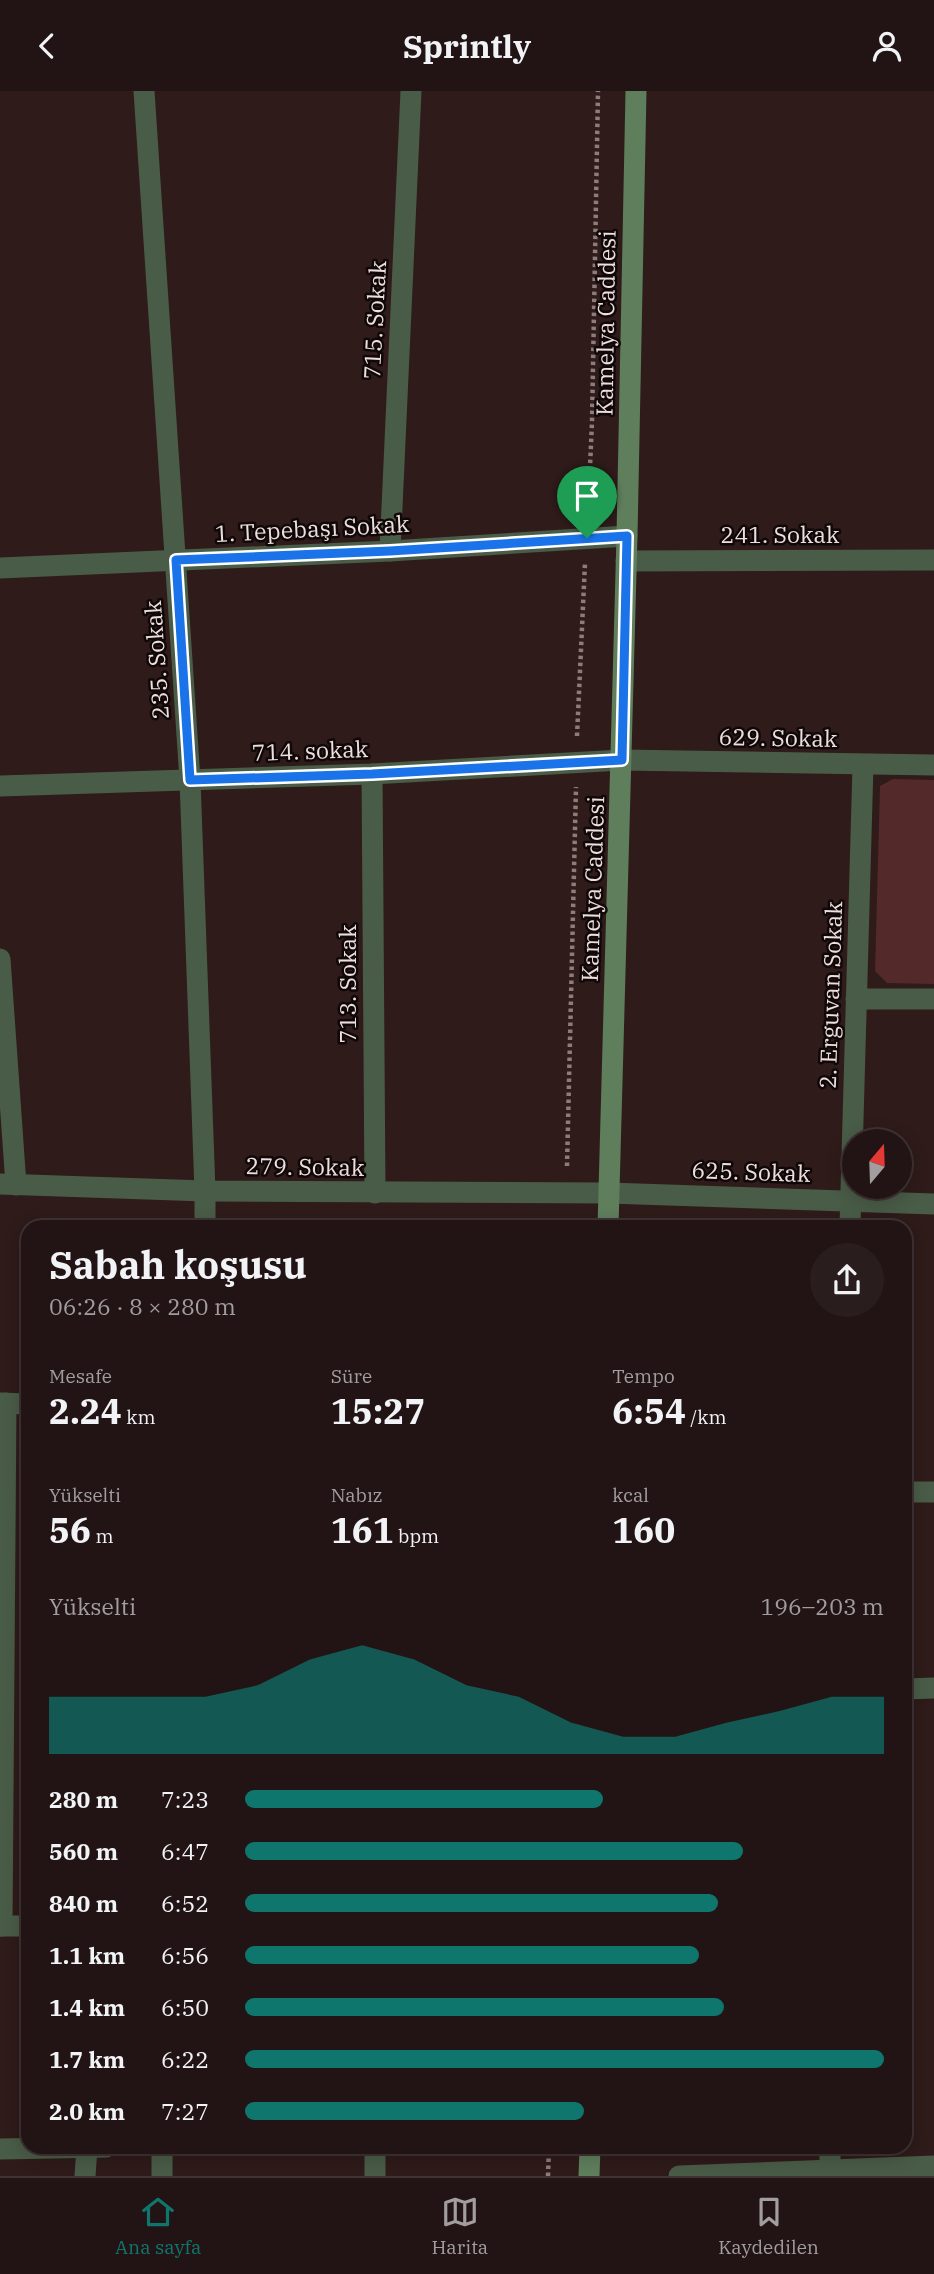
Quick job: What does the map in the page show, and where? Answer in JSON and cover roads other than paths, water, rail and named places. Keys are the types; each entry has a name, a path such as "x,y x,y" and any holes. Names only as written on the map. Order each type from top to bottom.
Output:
{"main road":[{"name":"Kamelya Caddesi","path":"608,1220 622,760 636,91"},
{"path":"589,2176 590,2154"}],"street":[{"name":"235. Sokak","path":"144,91 190,780 205,1220"},
{"name":"715. Sokak","path":"390,551 411,91"},
{"name":"1. Tepebaşı Sokak","path":"0,568 390,551 627,536"},
{"name":"241. Sokak","path":"626,561 934,560"},
{"name":"714. sokak","path":"0,786 372,774 622,760"},
{"name":"629. Sokak","path":"622,760 934,765"},
{"name":"2. Erguvan Sokak","path":"850,1220 863,765"},
{"name":"713. Sokak","path":"372,774 374,1193"},
{"path":"0,959 8,1184"},
{"path":"856,999 934,999"},
{"name":"279. Sokak","path":"8,1184 205,1191 609,1193"},
{"name":"625. Sokak","path":"609,1193 934,1204"},
{"path":"21,1404 3,1403 1,1737 1,1926 21,1926"},
{"path":"912,1492 934,1492"},
{"path":"912,1689 934,1688"},
{"path":"0,2149 21,2149"},
{"path":"85,2176 87,2154"},
{"path":"162,2154 162,2176"},
{"path":"375,2154 375,2176"},
{"path":"830,2154 830,2171"},
{"path":"679,2176 934,2166"}]}
